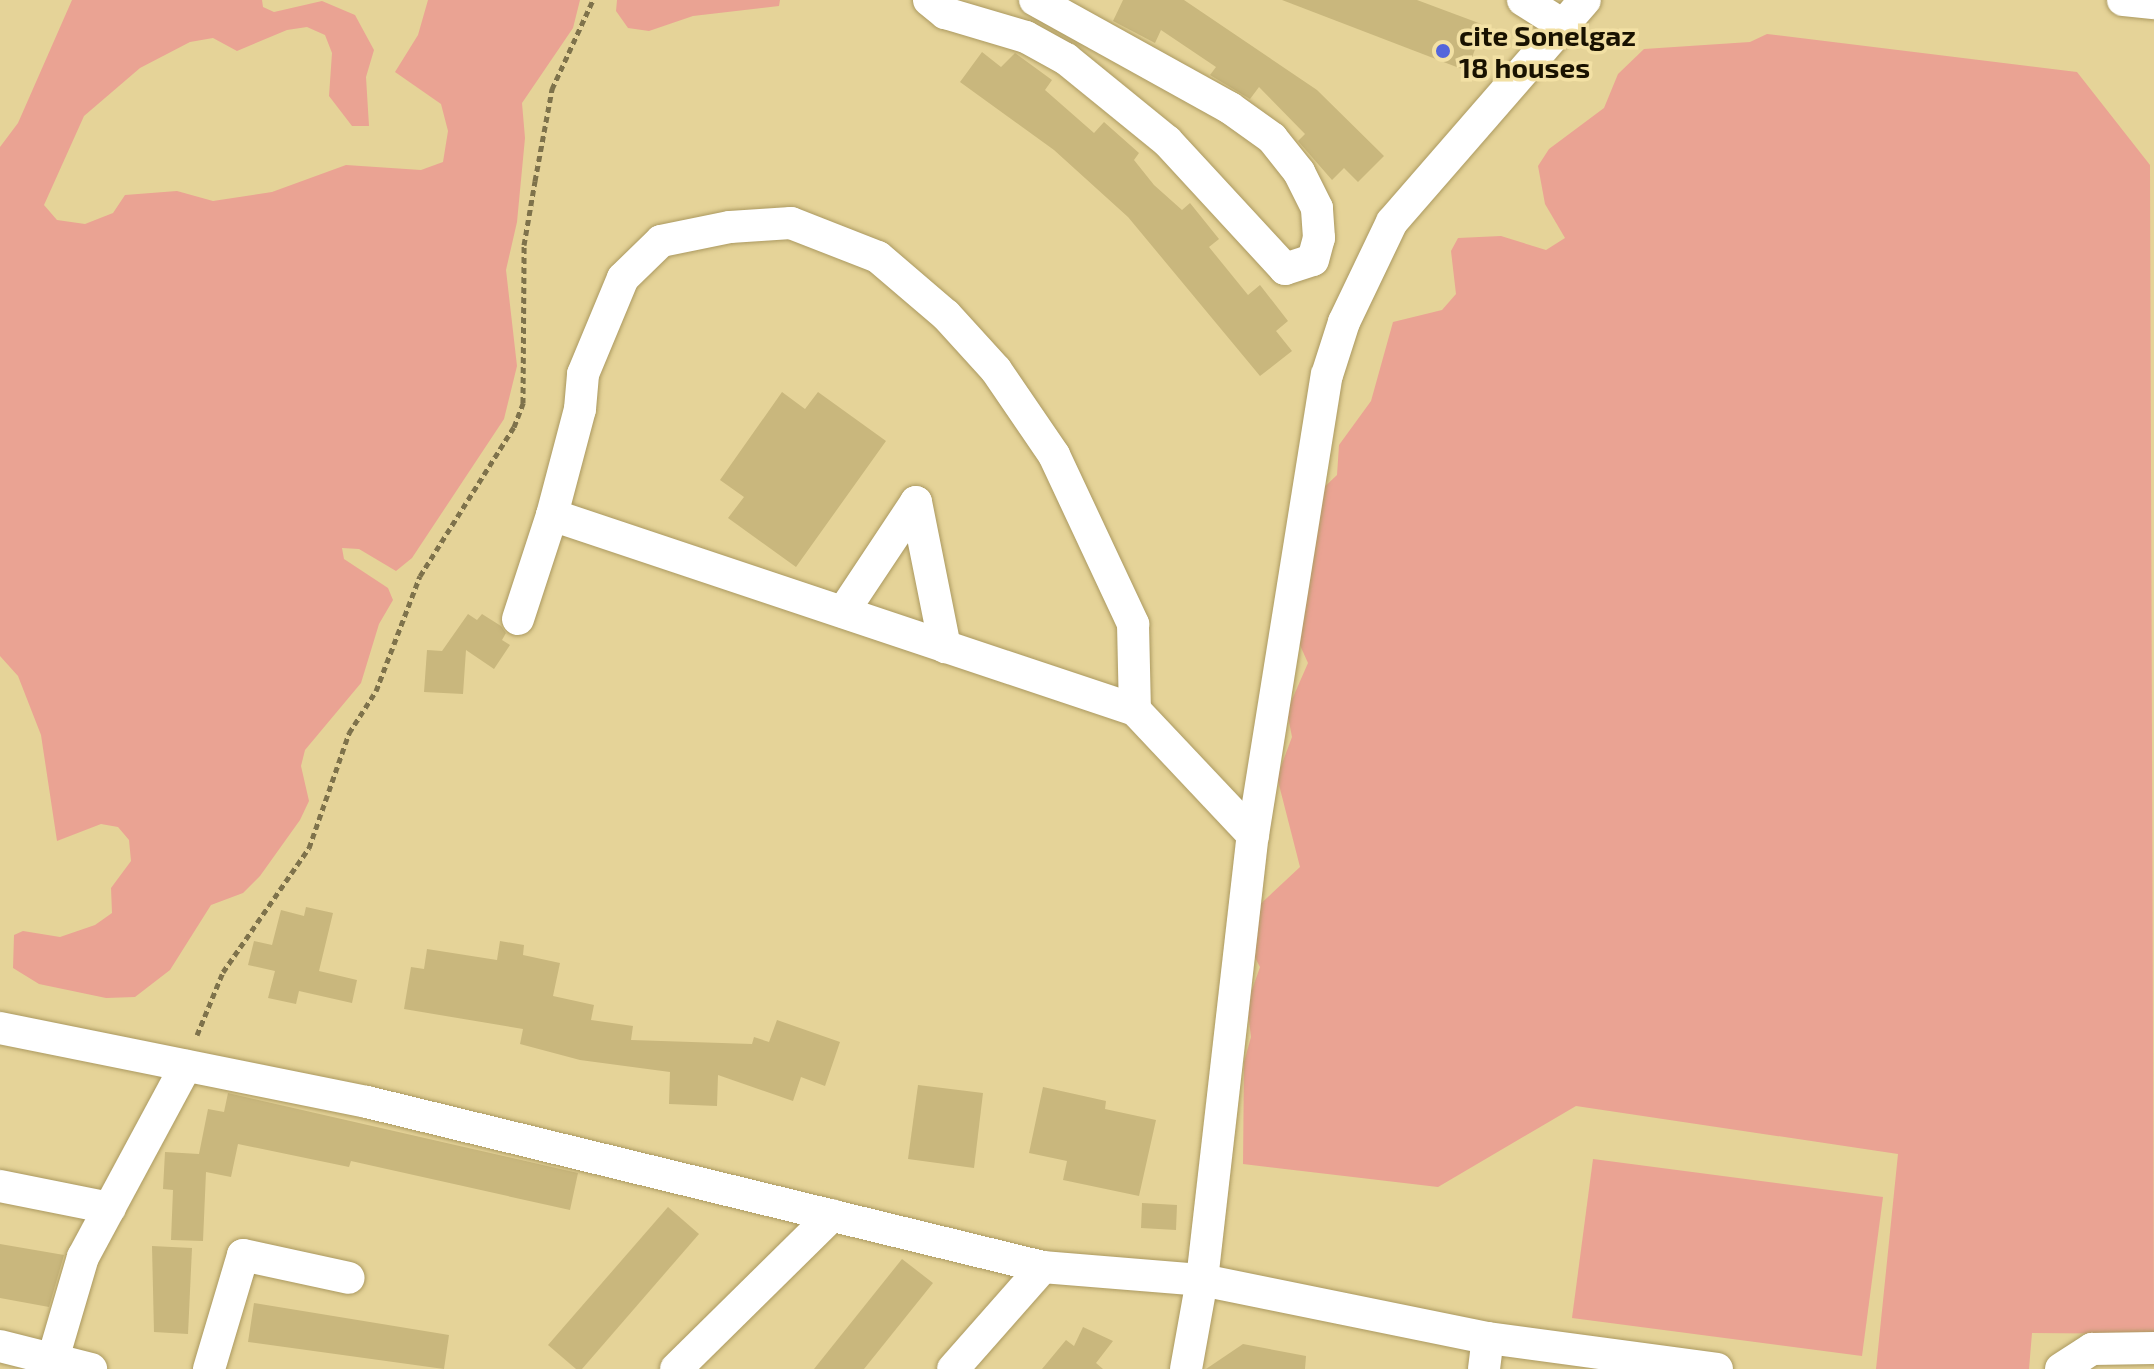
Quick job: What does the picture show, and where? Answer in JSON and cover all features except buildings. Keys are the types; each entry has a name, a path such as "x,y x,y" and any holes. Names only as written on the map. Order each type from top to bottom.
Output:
{"street":[{"path":"929,0 945,13 1026,37 1066,59 1167,141 1285,269 1313,260 1319,238 1317,208 1299,172 1272,138 1230,108 1035,0"},
{"path":"1523,0 1566,27"},
{"path":"1186,1369 1202,1280 1253,835 1325,390 1344,322 1392,222 1566,27 1585,0"},
{"path":"2123,0 2154,3"},
{"path":"518,619 552,515 580,409 583,374 623,278 661,241 730,227 791,223 878,257 946,315 996,370 1054,455 1133,624 1135,710"},
{"path":"843,612 916,502 945,647"},
{"path":"552,515 1135,710 1253,835"},
{"path":"0,1028 367,1102 1043,1267 1202,1280 1486,1354 1717,1369"},
{"path":"51,1365 83,1257 186,1066"},
{"path":"0,1186 110,1208"},
{"path":"676,1369 832,1215"},
{"path":"209,1369 243,1255 349,1278"},
{"path":"953,1369 1043,1267"},
{"path":"0,1346 51,1365 91,1369"},
{"path":"2061,1369 2092,1349 2154,1348"}],"path":[{"path":"186,1066 223,972 309,848 349,733 376,691 420,576 506,440 523,403 524,245 535,181 552,89 593,0"}],"shaded area":[{"path":"72,0 262,0 263,7 274,12 322,1 355,15 374,50 366,77 369,126 352,126 329,96 332,53 325,35 307,27 287,30 237,51 213,38 190,42 140,68 84,116 44,205 57,220 85,224 113,213 125,195 177,191 213,201 272,192 346,165 421,170 443,162 448,131 441,104 395,72 418,35 428,0 580,0 573,28 522,103 525,138 517,222 506,270 517,366 504,419 412,558 396,571 359,549 342,548 344,559 388,588 393,600 379,624 361,683 305,750 301,766 309,801 300,820 260,876 243,893 211,905 170,970 135,997 106,998 39,984 13,968 14,935 23,931 60,937 95,925 112,913 111,888 131,861 129,840 118,827 101,824 57,841 41,735 18,676 0,656 0,147 18,123"},
{"path":"617,0 780,0 779,6 693,16 649,31 628,28 616,11"},
{"path":"1767,34 2077,72 2150,165 2154,1334 2032,1333 2029,1369 1876,1369 1898,1154 1576,1106 1438,1187 1243,1164 1244,1062 1251,1037 1247,1004 1260,967 1251,950 1255,909 1300,867 1277,777 1292,737 1287,711 1308,663 1299,643 1317,494 1337,475 1339,445 1371,401 1393,322 1442,310 1456,294 1451,251 1458,238 1501,236 1546,250 1565,238 1545,204 1538,166 1549,149 1604,108 1618,74 1644,49 1750,42"},
{"path":"1593,1159 1883,1197 1862,1356 1572,1318"}],"place":[{"name":"cite Sonelgaz 18 houses","path":"1443,51"}]}
